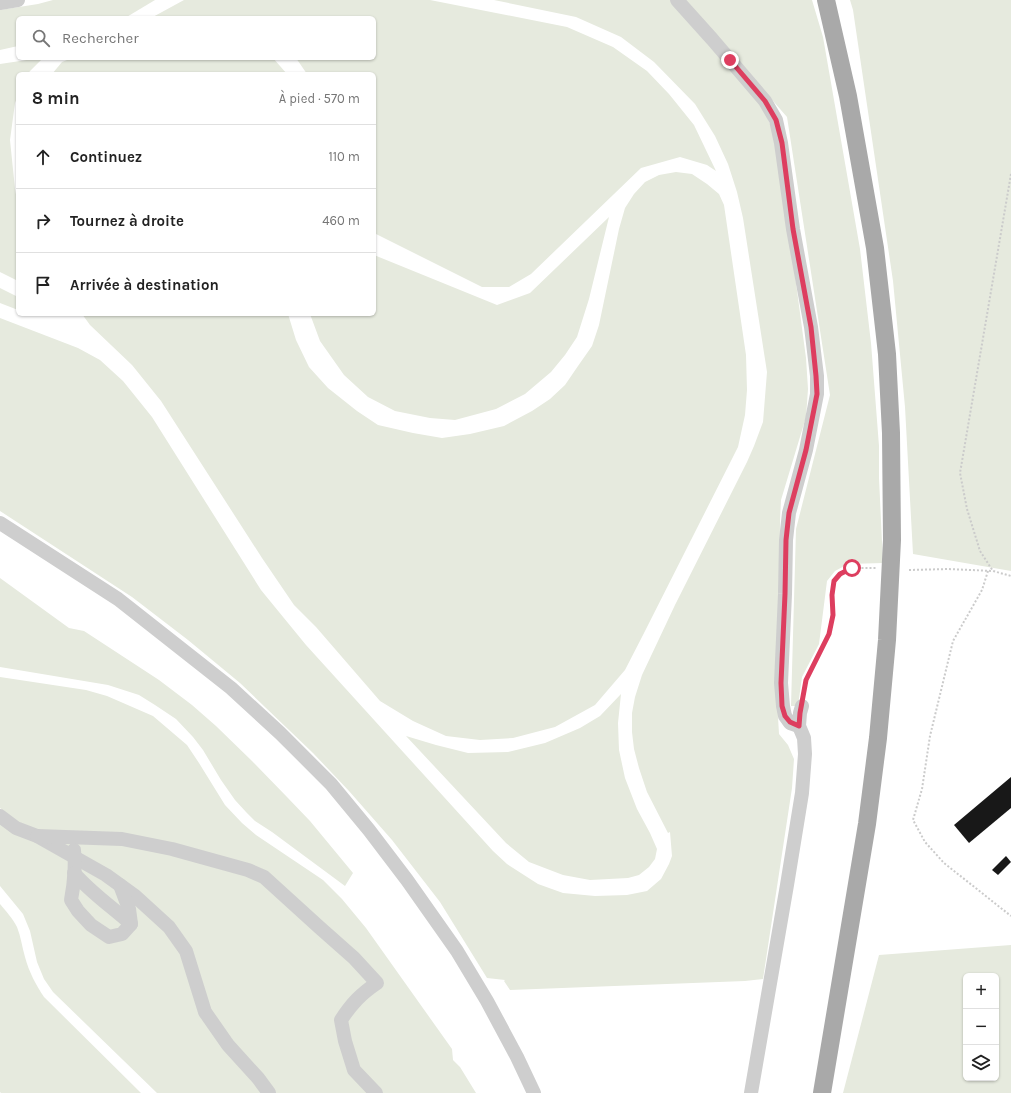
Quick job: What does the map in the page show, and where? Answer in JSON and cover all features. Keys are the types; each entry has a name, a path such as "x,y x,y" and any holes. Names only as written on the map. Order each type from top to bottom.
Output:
{"main road":[{"path":"822,1093 867,824 878,738 887,640 892,540 891,433 887,354 875,248 848,96 826,0"}],"lane":[{"path":"0,3 18,0"},
{"path":"677,0 765,101 776,120 782,143 793,229 811,327 817,382 817,394 813,415 806,450 789,513 786,540 781,683 782,706 785,716 790,722 799,726"},
{"path":"0,523 118,599 231,688 280,733 331,784 369,830 407,880 457,951 487,1001 534,1093"},
{"path":"751,1093 788,885 802,793 805,754 804,738 799,726 802,706"},
{"path":"0,816 16,828 37,836 106,875 135,896 169,927 186,951 205,1012 228,1045 258,1078 269,1093"},
{"path":"37,836 122,839 165,848 248,870 264,877 354,958 377,983 363,992 355,1000 341,1020 345,1041 354,1070 376,1093"},
{"path":"72,838 75,858 71,900 91,925 109,937 122,934 131,924 129,909 120,885"},
{"path":"74,873 96,895 131,924"}],"path":[{"path":"993,572 980,551 967,509 960,473 1011,174"},
{"path":"802,706 806,680 829,634 833,615 832,595 834,581 840,574 852,568 879,568"},
{"path":"909,570 948,569 988,571 1011,576"},
{"path":"988,571 982,590 953,641 930,736 922,789 912,820 925,842 944,863 1011,916"}],"shaded area":[{"path":"53,0 155,0 128,16 16,16 16,46 0,50 0,10"},
{"path":"184,0 430,0 567,27 613,47 647,71 669,94 694,125 716,171 707,165 680,157 641,168 531,274 509,287 482,287 376,234 376,72 306,72 297,60 376,60 376,16 155,16"},
{"path":"494,0 672,0 759,98 772,129 784,193 806,358 808,389 806,417 781,500 778,717 779,734 788,745 794,759 792,788 763,979 745,981 510,990 504,981 505,980 487,978 440,902 392,840 313,753 240,683 188,640 132,597 0,511 0,318 78,348 100,360 123,381 152,417 261,590 306,645 493,851 507,864 538,884 563,893 595,896 627,895 647,891 661,879 672,856 670,832 668,833 647,792 639,768 634,749 632,713 642,675 675,605 747,462 763,422 767,372 743,218 728,164 715,136 695,104 654,62 621,37 576,17"},
{"path":"685,0 812,0 823,37 860,249 871,343 879,446 883,563 848,564 835,571 827,581 819,644 802,677 798,706 791,706 796,529 830,395 787,117"},
{"path":"850,0 1011,0 1011,571 913,554 905,407 893,281 853,10"},
{"path":"27,60 41,60 29,72 16,72 16,100 10,140 16,195 16,280 0,272 0,64"},
{"path":"67,60 275,60 285,72 54,72 62,62"},
{"path":"676,172 692,174 719,194 724,205 746,355 747,390 745,415 738,447 625,670 595,705 555,727 513,738 480,740 446,736 413,721 380,701 316,627 294,605 161,401 132,365 90,325 83,316 289,316 296,340 309,367 328,388 357,411 378,425 442,438 470,434 504,426 532,411 550,399 565,385 592,346 599,325 619,229 625,208 634,194 645,182 659,175"},
{"path":"609,217 589,299 577,337 565,355 551,372 525,394 496,409 455,420 430,418 395,411 368,397 344,375 320,341 311,316 376,316 376,256 497,305 530,293"},
{"path":"0,288 16,296 16,309 0,303"},
{"path":"0,578 69,628 84,631 159,680 192,705 216,726 310,821 353,873 345,886 255,821 235,800 193,737 176,719 155,705 139,695 108,685 0,667"},
{"path":"0,677 86,690 107,696 153,716 187,745 225,805 242,823 256,835 323,880 342,899 366,928 452,1049 453,1060 460,1067 476,1093 157,1093 53,992 44,979 37,962 30,931 23,914 0,886 0,822 15,822 0,808"},
{"path":"621,694 618,723 619,750 625,778 637,809 657,849 655,859 649,867 639,875 628,878 590,880 563,875 529,862 506,843 406,736 468,753 508,752 545,743 580,728 600,716"},
{"path":"0,904 17,927 29,968 44,997 141,1093 0,1092"},
{"path":"1011,945 1011,1093 843,1093 879,955"}],"building":[{"path":"1011,777 1011,808 969,843 954,825"},
{"path":"1006,856 1011,862 998,875 992,870"}],"route":[{"path":"730,60 765,101 776,120 782,143 793,229 811,327 817,394 806,450 789,513 786,540 781,683 782,706 785,716 790,722 799,726 806,680 829,634 833,615 832,595 834,581 840,574 852,568"}]}
